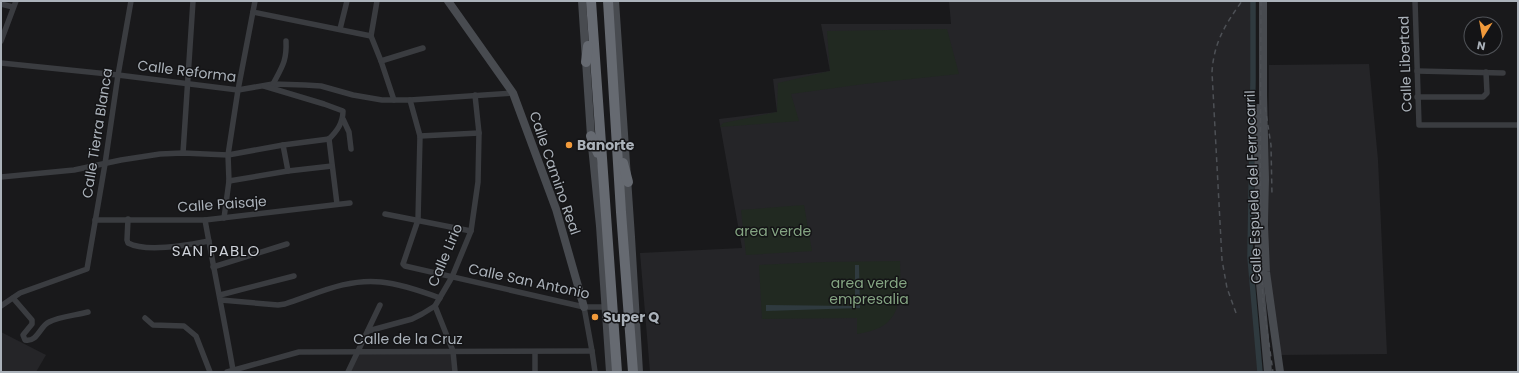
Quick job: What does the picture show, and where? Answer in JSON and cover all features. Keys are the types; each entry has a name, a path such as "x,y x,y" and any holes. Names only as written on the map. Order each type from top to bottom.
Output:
{"highway":[{"path":"591,1 617,372"},
{"path":"608,1 622,234 633,372"},
{"path":"610,28 613,1"},
{"path":"586,62 592,18"},
{"path":"591,136 602,162"},
{"path":"617,139 628,182"}],"street":[{"path":"1,41 3,25 16,1"},
{"name":"Calle Tierra Blanca","path":"13,298 20,293 87,269 131,1"},
{"path":"183,153 194,1"},
{"path":"224,218 229,181 228,155 238,90 255,1"},
{"path":"340,29 347,1"},
{"path":"377,1 370,36 381,61 394,100"},
{"name":"Calle Camino Real","path":"448,1 513,93 556,209 584,307 595,372"},
{"path":"582,1 610,372"},
{"path":"613,1 628,182 639,372"},
{"name":"Calle Espuela del Ferrocarril","path":"1258,1 1259,264 1268,372"},
{"name":"Calle Espuela del Ferrocarril","path":"1263,1 1266,272 1280,372"},
{"name":"Calle Libertad","path":"1415,1 1419,125 1518,125"},
{"path":"1,4 13,7"},
{"path":"253,12 370,36"},
{"path":"273,84 283,66 287,53 286,41"},
{"path":"381,61 423,48"},
{"name":"Calle Reforma","path":"1,63 118,75 238,90 273,84 321,86 382,100 410,100 513,93"},
{"path":"1417,71 1503,72"},
{"path":"1417,97 1484,97 1486,93 1486,72"},
{"path":"264,86 343,111 343,119 349,132 351,149"},
{"name":"Calle Lirio","path":"454,372 455,360 453,351 434,306 452,276 471,231 478,182 479,134 475,95"},
{"path":"410,100 420,136 418,220"},
{"path":"1,177 74,170 140,157 183,153 228,155 283,144 329,139 336,132 343,119"},
{"path":"420,136 479,134"},
{"path":"329,139 337,204"},
{"path":"283,144 288,171"},
{"path":"229,181 288,171 332,166"},
{"name":"Calle Paisaje","path":"95,220 205,220 350,203"},
{"path":"385,214 471,231"},
{"path":"128,219 127,240 128,243 132,245 148,247 180,246 209,241"},
{"path":"205,220 213,267 221,298 230,371"},
{"name":"Calle San Antonio","path":"418,220 403,264 405,266 584,307 605,307"},
{"path":"213,267 287,244"},
{"path":"221,298 294,276"},
{"path":"221,298 278,305 335,287 360,281 401,285 440,298"},
{"path":"1,306 13,298 32,320 32,324 23,335 25,340 29,341 33,339 48,322 88,312"},
{"path":"1,299 1,306"},
{"path":"348,372 380,305"},
{"path":"368,331 412,319 434,306"},
{"path":"145,318 154,325 184,326 196,336 210,372"},
{"name":"Calle de la Cruz","path":"230,371 299,352 592,351"},
{"path":"535,352 535,372"}],"shaded area":[{"path":"949,1 1251,1 1250,240 1260,372 650,372 640,253 742,248 719,119 777,112 773,79 830,71 821,24 951,24"},
{"path":"1369,64 1378,160 1387,354 1279,355 1272,307 1268,244 1269,65"},
{"path":"855,265 859,265 860,308 766,311 766,305 855,306"},
{"path":"1,332 46,355 36,372 1,372"},
{"path":"358,351 453,351 455,372 348,372"}],"green space":[{"path":"947,29 959,74 864,84 791,94 799,121 720,127 723,123 777,112 778,83 830,71 827,31"},
{"name":"area verde","path":"804,205 812,251 746,255 741,210"},
{"name":"area verde empresalia","path":"900,261 900,288 896,310 891,319 883,326 872,331 857,334 857,318 762,319 759,265"}],"waterway":[{"path":"1253,1 1250,257 1260,372"}],"railway":[{"path":"1236,313 1227,288 1222,260 1212,72 1215,52 1221,34 1242,1"},
{"path":"1261,1 1260,232 1263,301 1273,372"},
{"path":"1265,107 1271,145 1272,196"}],"place":[{"name":"Banorte","path":"569,145"},
{"name":"Super Q","path":"595,317"}],"district":[{"name":"SAN PABLO","path":"216,251"}]}
